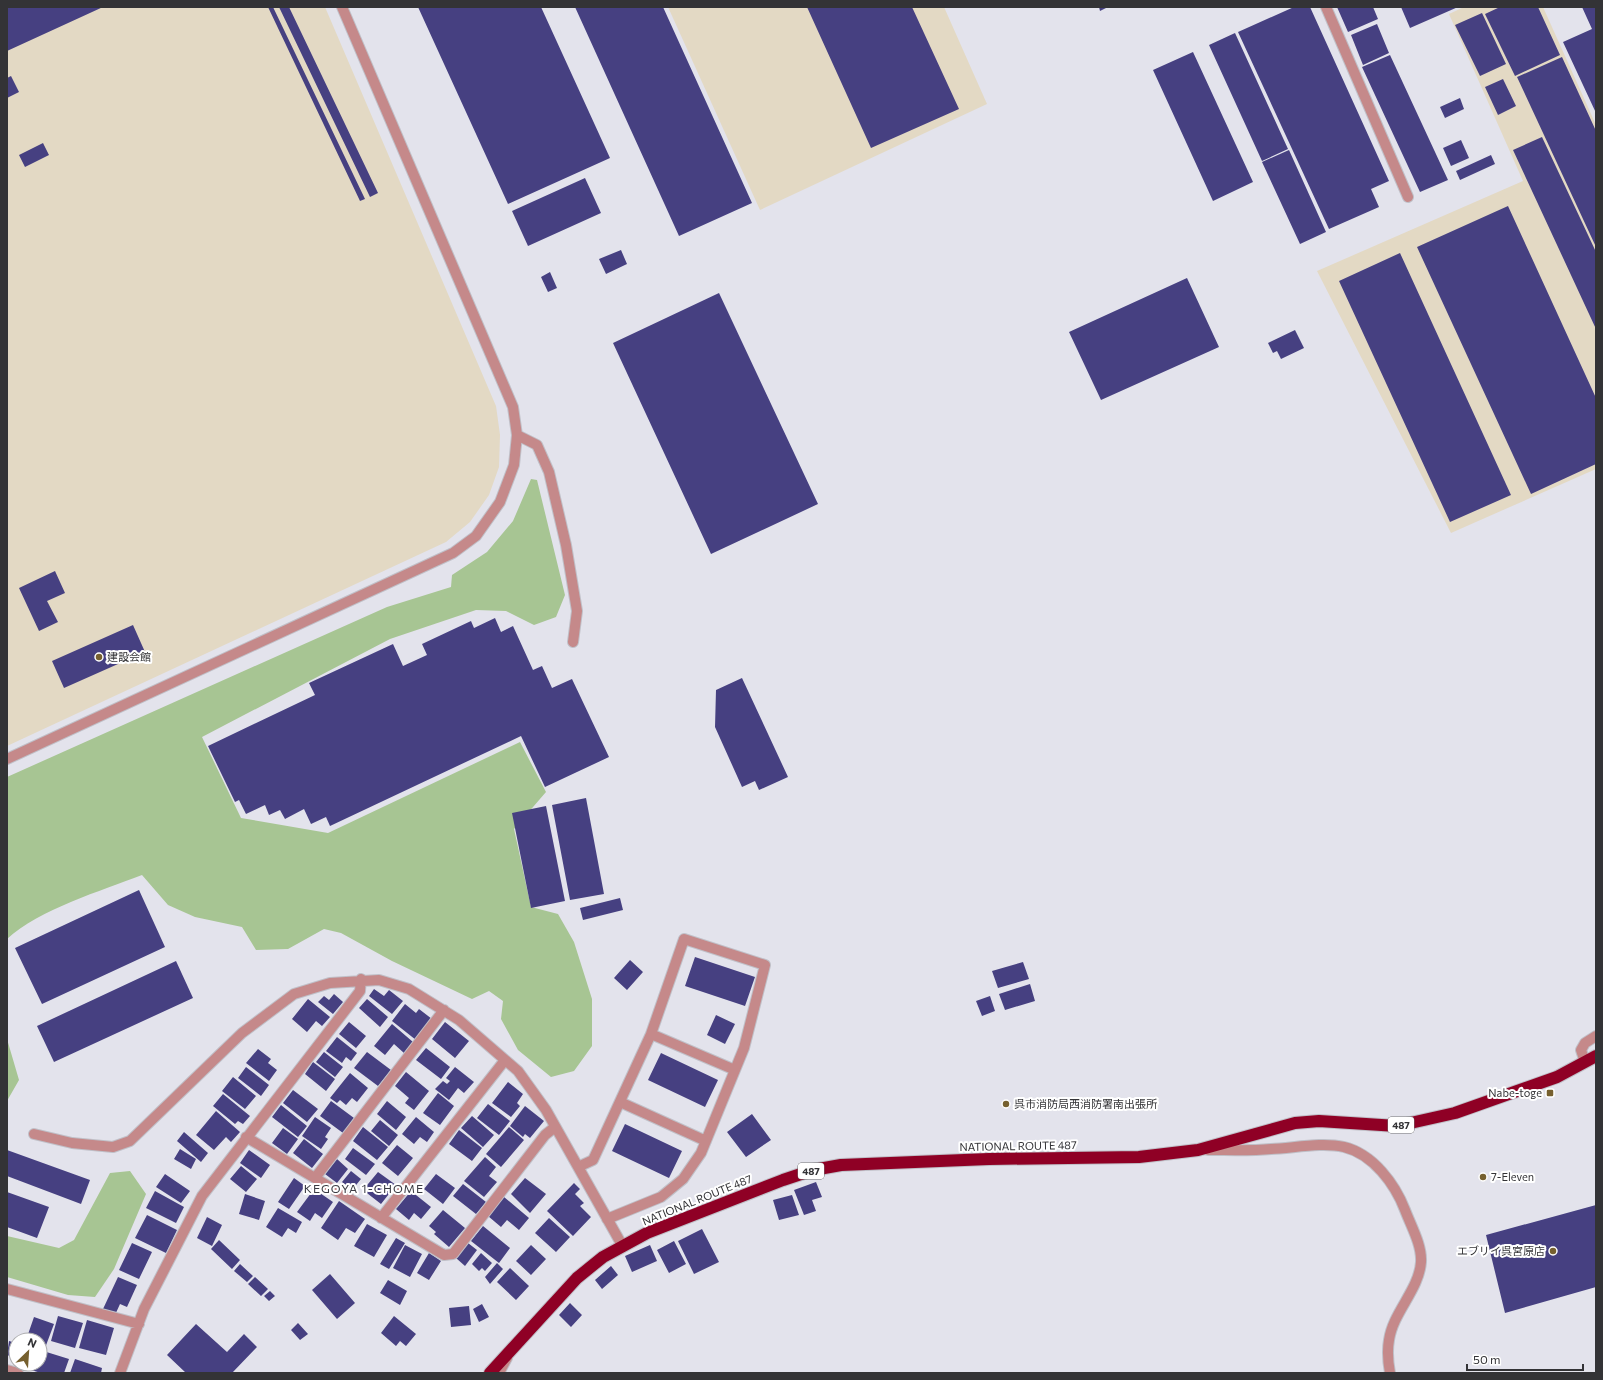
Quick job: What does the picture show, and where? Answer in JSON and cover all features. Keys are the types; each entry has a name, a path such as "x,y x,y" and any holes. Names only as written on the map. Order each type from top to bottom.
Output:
{"highway":[{"name":"NATIONAL ROUTE 487","path":"490,1373 577,1278 603,1257 622,1245 647,1233 783,1180 841,1165 1140,1157 1198,1150 1295,1123 1319,1121 1384,1126 1404,1125 1455,1113 1556,1077 1591,1059"}],"street":[{"path":"7,759 453,553 476,536 500,502 514,465 517,435 513,408 342,7"},
{"path":"1326,7 1408,197"},
{"path":"517,435 537,445 549,472 566,545 577,610 574,642"},
{"path":"578,1168 593,1160 620,1102 651,1034 684,939 765,965 744,1048 701,1153 683,1179 661,1197 607,1219"},
{"path":"120,1373 139,1324 202,1196 360,991 361,980"},
{"path":"34,1134 72,1143 113,1147 130,1141 242,1033 294,994 330,983 378,980 409,989 444,1010 459,1020 518,1071 546,1110 622,1245"},
{"path":"315,1178 444,1010"},
{"path":"651,1034 735,1070"},
{"path":"1591,1059 1581,1050 1585,1043 1596,1036"},
{"path":"381,1218 505,1060"},
{"path":"620,1102 706,1142"},
{"path":"246,1137 444,1255 453,1254 544,1135 555,1128"},
{"path":"1198,1150 1261,1150 1324,1146 1344,1147 1364,1156 1380,1169 1399,1194 1419,1245 1421,1262 1416,1280 1396,1320 1389,1339 1390,1373"},
{"path":"7,1289 139,1324"},
{"path":"500,1373 510,1352"},
{"path":"7,1370 18,1373"}],"shaded area":[{"path":"7,7 325,7 496,406 500,435 499,467 489,495 470,522 446,542 7,746"},
{"path":"668,7 944,7 987,104 760,210"},
{"path":"1464,7 1543,7 1596,125 1596,469 1451,533 1317,271 1523,181 1449,14"}],"green space":[{"path":"531,479 537,480 565,595 556,617 534,625 506,611 476,610 390,639 202,737 241,818 328,833 520,742 546,792 514,829 531,907 558,914 574,942 592,999 592,1046 574,1071 551,1077 518,1050 501,1019 503,1001 489,991 472,999 392,961 341,933 324,929 288,949 256,950 242,927 195,917 168,905 142,875 90,894 53,910 21,928 7,939 7,777 387,607 451,587 452,575 487,552 513,521"},
{"path":"7,1039 19,1080 7,1101"},
{"path":"130,1171 146,1194 114,1269 95,1297 68,1295 7,1277 7,1236 59,1248 74,1240 110,1173"}],"building":[{"path":"7,7 103,7 7,51"},
{"path":"268,7 273,7 365,199 360,201"},
{"path":"279,7 289,7 378,193 370,197"},
{"path":"418,7 541,7 610,158 508,204"},
{"path":"575,7 663,7 752,203 679,236"},
{"path":"807,7 912,7 959,109 871,148"},
{"path":"1099,7 1108,7 1100,11"},
{"path":"1294,7 1310,7 1389,181 1371,189 1379,207 1329,229 1238,32"},
{"path":"1337,7 1373,7 1378,19 1348,32"},
{"path":"1401,7 1458,7 1410,28"},
{"path":"1500,7 1538,7 1560,55 1515,76 1485,14"},
{"path":"1582,7 1596,7 1596,113 1563,42 1592,29"},
{"path":"1482,13 1506,64 1480,76 1455,25"},
{"path":"1377,24 1389,53 1363,65 1351,35"},
{"path":"1235,33 1288,149 1262,161 1209,45"},
{"path":"1193,52 1253,182 1213,201 1153,70"},
{"path":"1390,55 1448,180 1420,192 1362,67"},
{"path":"1562,57 1596,131 1596,247 1517,77"},
{"path":"11,76 19,92 7,98 7,78"},
{"path":"1503,79 1516,106 1498,115 1485,87"},
{"path":"1460,98 1464,109 1445,118 1440,107"},
{"path":"1542,137 1596,252 1596,329 1513,150"},
{"path":"1461,140 1469,158 1451,166 1443,148"},
{"path":"43,143 49,155 25,167 19,155"},
{"path":"1289,150 1326,232 1300,244 1262,162"},
{"path":"1491,155 1495,164 1460,180 1456,171"},
{"path":"585,178 601,213 528,246 512,211"},
{"path":"1508,206 1596,398 1596,464 1531,494 1417,247"},
{"path":"621,250 627,264 606,274 599,259"},
{"path":"1400,253 1511,495 1450,522 1339,281"},
{"path":"550,272 557,288 548,292 541,277"},
{"path":"1187,278 1219,347 1101,400 1069,332"},
{"path":"719,293 818,504 711,554 613,343"},
{"path":"1295,330 1304,348 1281,359 1277,351 1273,353 1268,343"},
{"path":"55,571 65,593 47,601 58,622 39,631 19,588"},
{"path":"495,618 501,632 513,626 533,670 542,666 552,688 572,679 609,757 545,787 521,736 330,826 326,817 311,824 304,809 285,819 280,810 269,815 265,805 246,814 239,800 235,802 208,746 315,695 309,683 393,644 403,666 427,655 422,644 471,621 474,628"},
{"name":"建設会館","path":"133,625 145,652 64,688 52,661"},
{"path":"742,678 788,777 759,790 755,781 742,787 715,727 716,690"},
{"path":"586,798 604,894 570,900 552,805"},
{"path":"546,806 565,901 531,908 512,813"},
{"path":"139,890 165,947 42,1004 15,948"},
{"path":"620,898 623,910 583,920 580,908"},
{"path":"695,957 755,977 745,1006 685,986"},
{"path":"630,960 643,972 627,990 614,978"},
{"path":"176,961 193,998 54,1062 37,1026"},
{"path":"1023,962 1029,979 998,988 992,971"},
{"path":"1030,984 1035,1001 1005,1010 999,994"},
{"path":"374,989 384,996 389,990 403,1001 392,1014 369,996"},
{"path":"334,994 343,1002 333,1014 318,1002 324,996 329,1000"},
{"path":"990,996 995,1011 982,1016 976,1001"},
{"path":"308,999 330,1017 322,1026 316,1021 307,1032 292,1019"},
{"path":"367,999 388,1017 380,1027 359,1008"},
{"path":"405,1004 416,1013 419,1009 432,1019 416,1040 392,1021"},
{"path":"716,1015 735,1024 725,1044 707,1035"},
{"path":"349,1022 366,1036 356,1048 339,1034"},
{"path":"445,1022 469,1041 455,1058 432,1039"},
{"path":"392,1024 413,1042 404,1053 394,1044 385,1055 374,1046"},
{"path":"337,1037 357,1053 351,1061 346,1057 342,1063 326,1051"},
{"path":"426,1048 450,1067 441,1079 416,1060"},
{"path":"258,1049 271,1059 268,1063 277,1070 269,1081 246,1063"},
{"path":"324,1052 343,1067 335,1077 316,1062"},
{"path":"367,1052 391,1070 378,1086 354,1068"},
{"path":"661,1053 718,1080 705,1107 648,1080"},
{"path":"313,1062 335,1079 326,1091 305,1074"},
{"path":"246,1067 269,1085 261,1096 238,1078"},
{"path":"455,1067 474,1082 464,1093 458,1088 449,1100 435,1089 443,1081 447,1084 450,1081 446,1078"},
{"path":"406,1072 429,1091 414,1110 405,1103 409,1098 395,1086"},
{"path":"350,1073 368,1088 357,1102 352,1098 346,1105 340,1100 337,1103 330,1098"},
{"path":"233,1077 256,1096 245,1109 222,1091"},
{"path":"508,1082 523,1094 517,1103 520,1106 511,1117 492,1103"},
{"path":"293,1090 318,1109 307,1122 283,1103"},
{"path":"438,1093 454,1106 440,1125 423,1113"},
{"path":"223,1094 250,1116 243,1124 238,1121 235,1124 213,1106"},
{"path":"331,1101 354,1118 343,1133 320,1116"},
{"path":"387,1101 406,1117 396,1130 377,1114"},
{"path":"488,1104 510,1121 499,1135 477,1118"},
{"path":"281,1105 307,1126 298,1137 272,1117"},
{"path":"525,1106 544,1121 530,1138 525,1134 523,1137 510,1126"},
{"path":"216,1111 240,1132 231,1142 226,1137 214,1150 196,1135"},
{"path":"752,1114 771,1140 746,1157 727,1132"},
{"path":"472,1116 494,1135 483,1147 461,1128"},
{"path":"315,1117 331,1128 325,1137 328,1139 321,1149 302,1136"},
{"path":"416,1117 434,1132 427,1142 420,1137 414,1144 402,1134"},
{"path":"380,1120 398,1135 389,1146 371,1131"},
{"path":"625,1124 682,1151 669,1178 612,1151"},
{"path":"363,1127 388,1147 377,1160 353,1141"},
{"path":"509,1127 524,1140 501,1167 486,1154"},
{"path":"283,1128 298,1139 287,1154 272,1143"},
{"path":"459,1130 482,1148 472,1161 449,1144"},
{"path":"184,1132 208,1153 201,1162 177,1141"},
{"path":"304,1139 323,1154 312,1168 293,1153"},
{"path":"397,1145 413,1158 398,1176 382,1163"},
{"path":"353,1148 375,1164 366,1175 345,1159"},
{"path":"180,1149 196,1159 191,1169 174,1159"},
{"path":"7,1150 90,1180 81,1204 7,1176"},
{"path":"249,1150 270,1165 261,1178 240,1163"},
{"path":"485,1157 496,1167 489,1176 497,1182 484,1197 464,1181"},
{"path":"337,1159 348,1169 337,1183 325,1174"},
{"path":"241,1166 257,1179 246,1192 230,1179"},
{"path":"351,1171 361,1179 352,1190 342,1182"},
{"path":"378,1172 396,1185 381,1204 363,1190"},
{"path":"165,1174 190,1191 181,1203 156,1187"},
{"path":"436,1174 455,1188 443,1204 424,1189"},
{"path":"294,1178 305,1186 289,1209 278,1202"},
{"path":"525,1178 546,1194 530,1213 511,1194"},
{"path":"816,1182 822,1197 812,1200 816,1211 804,1215 794,1190"},
{"path":"574,1183 580,1189 575,1194 584,1203 580,1206 591,1217 573,1236 547,1211"},
{"path":"463,1184 486,1202 476,1214 453,1196"},
{"path":"314,1189 333,1202 322,1218 315,1213 310,1221 297,1212"},
{"path":"155,1191 184,1207 176,1223 146,1208"},
{"path":"411,1191 431,1207 421,1219 414,1213 409,1220 396,1209"},
{"path":"7,1192 49,1207 37,1238 7,1227"},
{"path":"245,1194 265,1201 259,1220 239,1214"},
{"path":"792,1195 799,1215 779,1220 773,1200"},
{"path":"504,1197 529,1218 519,1230 507,1220 501,1227 488,1216"},
{"path":"339,1201 365,1219 355,1233 346,1228 338,1240 321,1228"},
{"path":"1596,1205 1596,1287 1505,1313 1486,1235"},
{"path":"278,1208 302,1222 296,1233 288,1228 282,1237 266,1227"},
{"path":"443,1210 465,1228 449,1247 434,1234 436,1232 429,1226"},
{"path":"147,1215 177,1230 166,1253 135,1238"},
{"path":"207,1217 222,1225 212,1246 197,1238"},
{"path":"549,1218 570,1237 556,1252 535,1233"},
{"path":"367,1224 387,1235 374,1257 354,1246"},
{"path":"483,1226 510,1248 499,1263 471,1241"},
{"path":"702,1229 719,1262 694,1274 678,1241"},
{"path":"396,1238 405,1243 389,1269 380,1264"},
{"path":"219,1240 240,1260 232,1269 211,1249"},
{"path":"674,1241 686,1264 669,1273 657,1250"},
{"path":"132,1243 152,1252 139,1279 119,1270"},
{"path":"468,1243 477,1250 465,1266 456,1258"},
{"path":"405,1245 422,1254 410,1277 393,1268"},
{"path":"531,1245 546,1259 531,1275 516,1261"},
{"path":"650,1245 657,1261 632,1272 625,1256"},
{"path":"429,1253 441,1261 429,1280 417,1273"},
{"path":"481,1253 492,1263 485,1271 482,1268 479,1271 472,1264"},
{"path":"497,1263 503,1269 490,1284 485,1277"},
{"path":"240,1264 253,1276 247,1282 234,1271"},
{"path":"611,1266 618,1275 602,1289 595,1280"},
{"path":"510,1268 529,1286 516,1300 497,1282"},
{"path":"330,1274 355,1303 337,1319 312,1290"},
{"path":"118,1277 137,1285 127,1307 120,1304 115,1315 103,1309"},
{"path":"255,1277 268,1289 261,1296 248,1284"},
{"path":"388,1280 407,1291 400,1305 380,1293"},
{"path":"270,1291 275,1296 269,1301 264,1296"},
{"path":"570,1303 582,1315 571,1327 559,1315"},
{"path":"482,1304 489,1317 479,1322 473,1309"},
{"path":"469,1306 471,1325 451,1327 449,1308"},
{"path":"58,1316 83,1323 75,1348 51,1341"},
{"path":"394,1316 416,1334 406,1346 400,1341 396,1346 381,1333"},
{"path":"34,1317 54,1324 48,1340 48,1332 29,1332"},
{"path":"87,1320 114,1328 106,1355 79,1348"},
{"path":"298,1323 308,1334 300,1340 291,1330"},
{"path":"196,1324 227,1352 244,1334 257,1347 232,1373 186,1373 167,1355"},
{"path":"48,1352 69,1359 64,1373 38,1372 48,1372"},
{"path":"75,1359 102,1368 101,1373 70,1373"}],"place":[{"name":"建設会館","path":"99,657"},
{"name":"Nabe-toge","path":"1550,1093"},
{"name":"呉市消防局西消防署南出張所","path":"1006,1104"},
{"name":"7-Eleven","path":"1483,1177"},
{"name":"エブリイ呉宮原店","path":"1553,1251"}],"district":[{"name":"KEGOYA 1-CHOME","path":"364,1189"}]}
